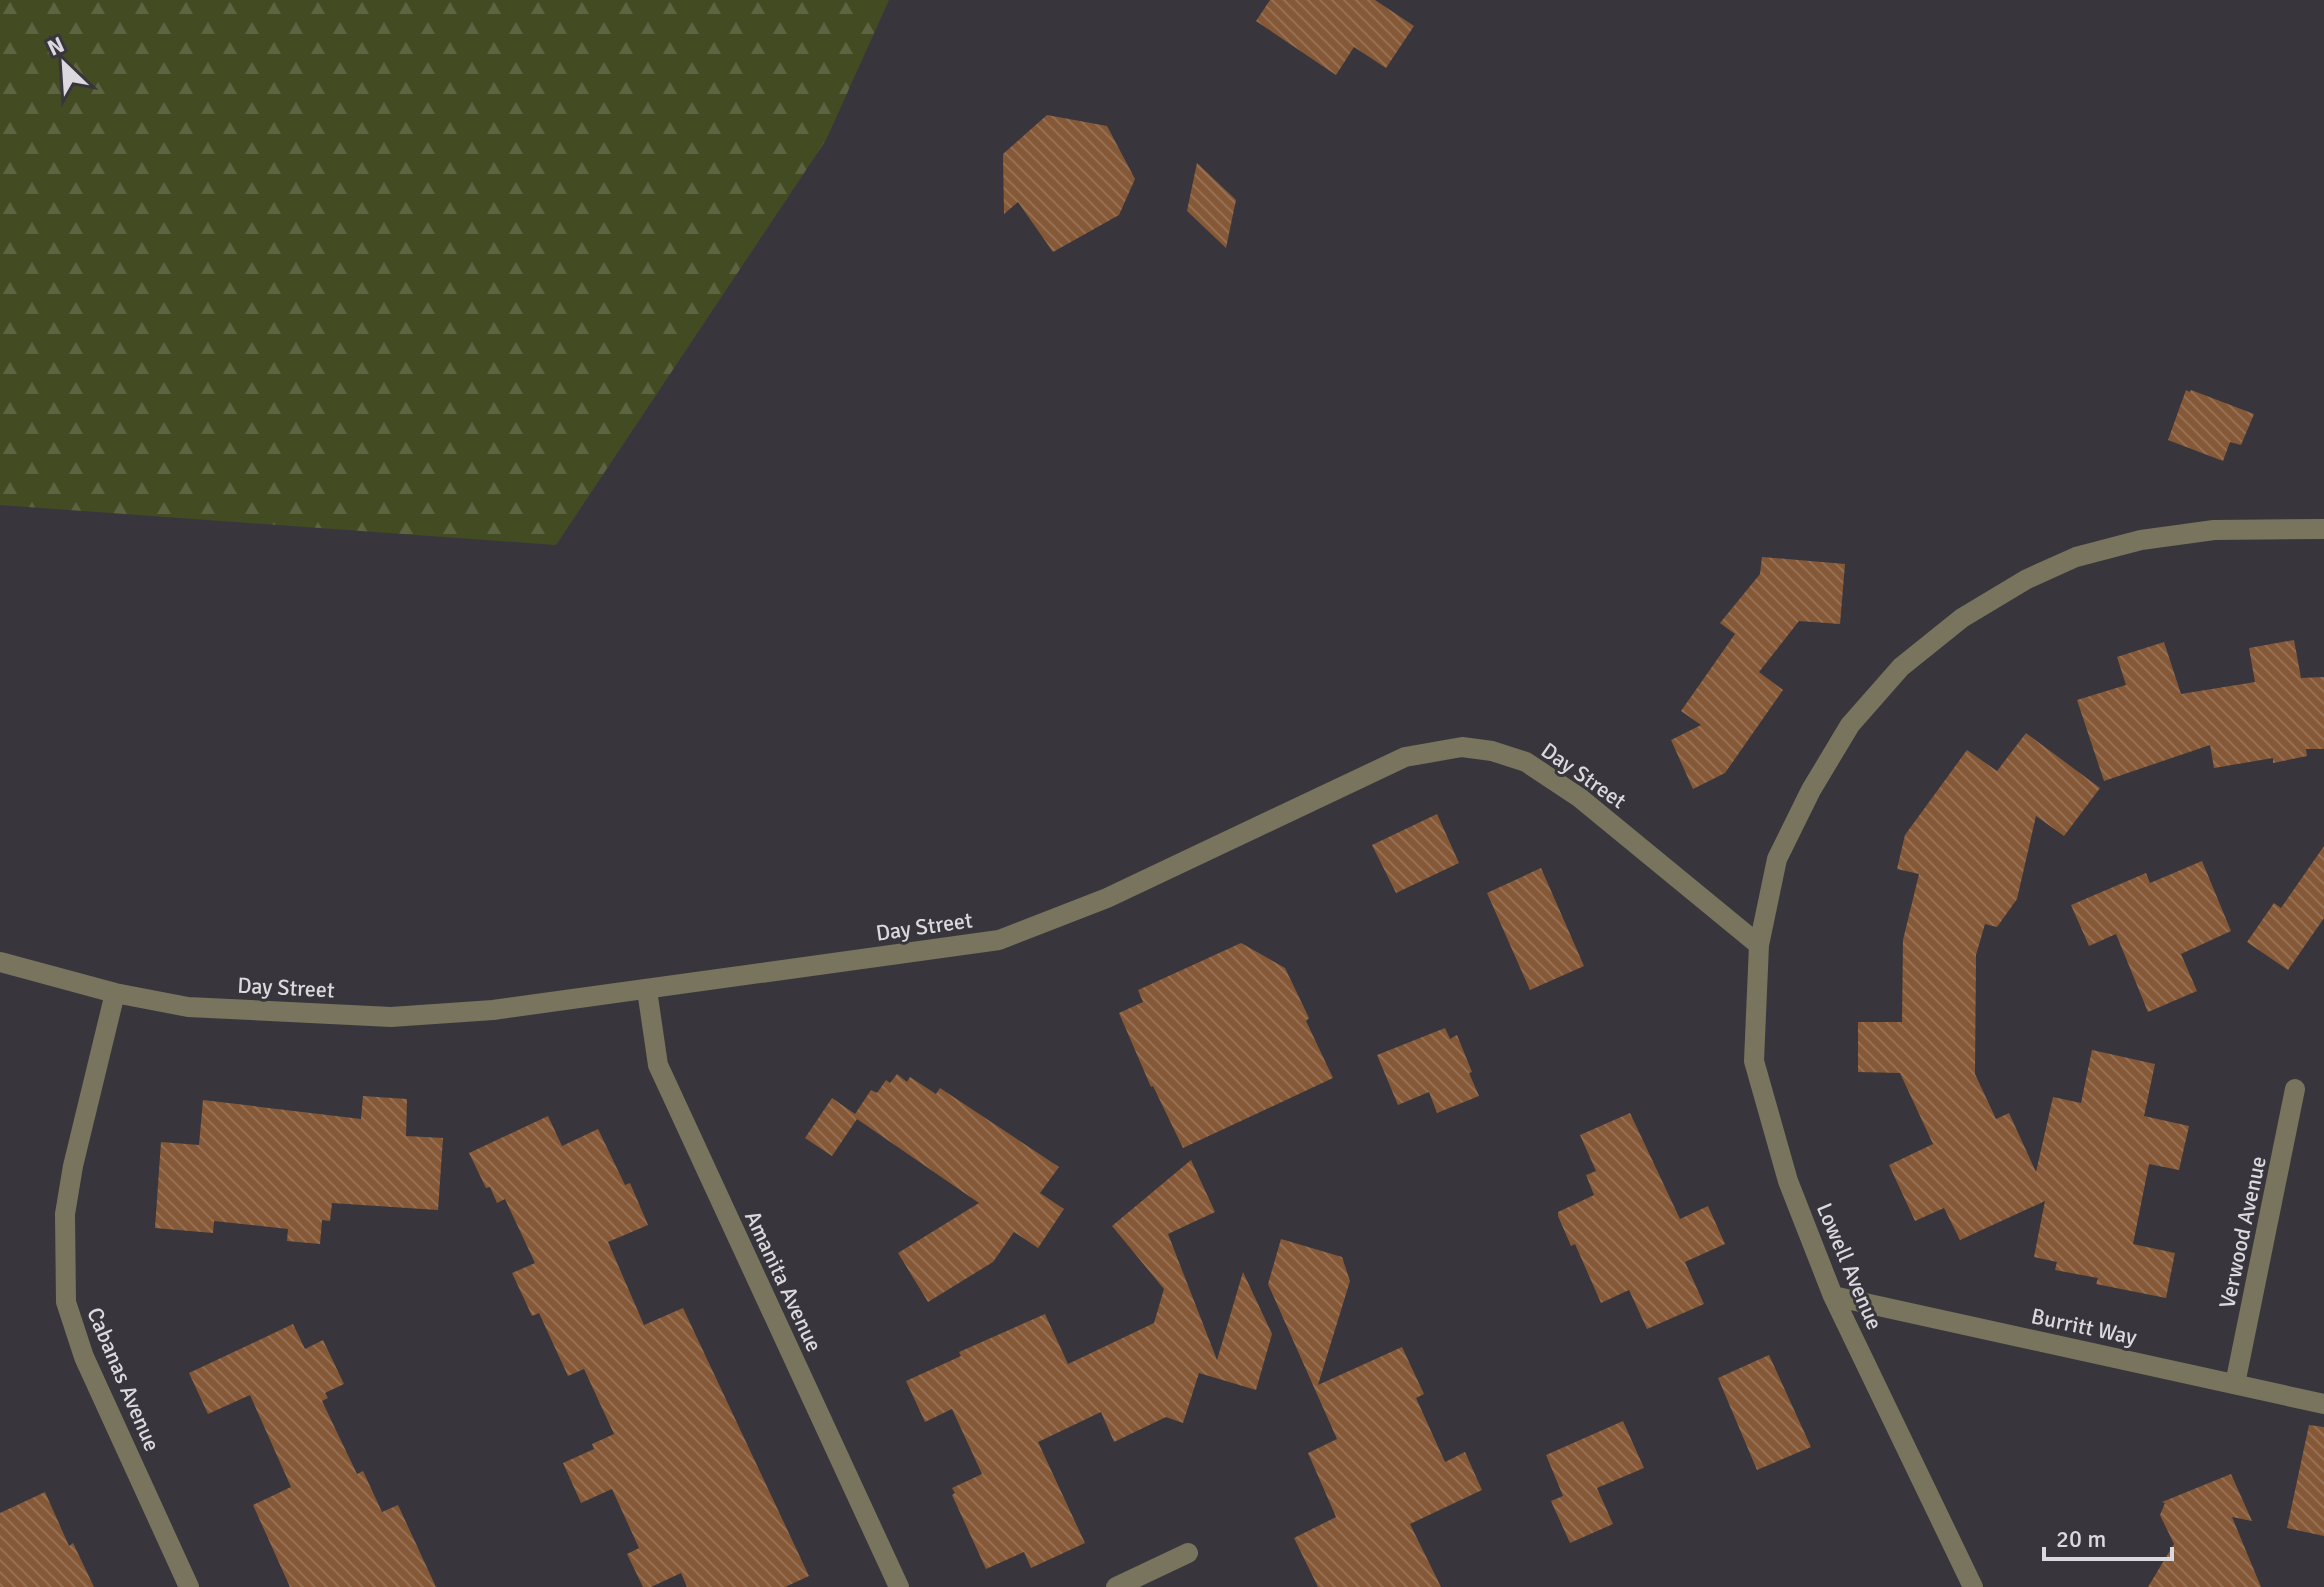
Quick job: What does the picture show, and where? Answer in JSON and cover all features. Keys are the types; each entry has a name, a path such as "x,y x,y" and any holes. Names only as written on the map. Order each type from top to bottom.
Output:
{"street":[{"name":"Lowell Avenue","path":"1973,1587 1833,1296 1788,1181 1754,1061 1759,945 1777,859 1811,790 1850,725 1901,667 1962,618 2027,579 2076,557 2141,540 2214,530 2324,529"},
{"name":"Day Street","path":"0,962 115,993 188,1007 391,1017 493,1010 999,940 1107,898 1405,757 1462,747 1492,751 1526,762 1580,798 1759,945"},
{"name":"Amanita Avenue","path":"647,990 658,1065 899,1587"},
{"name":"Cabanas Avenue","path":"115,993 87,1104 65,1214 66,1302 84,1357 189,1587"},
{"name":"Verwood Avenue","path":"2235,1384 2295,1089"},
{"name":"Burritt Way","path":"1833,1296 2324,1404"},
{"path":"1116,1587 1188,1553"}],"green space":[{"path":"0,0 889,0 826,140 556,545 0,505"}],"building":[{"path":"1270,0 1375,0 1414,26 1386,68 1354,47 1336,75 1256,21"},
{"path":"1047,115 1107,126 1135,179 1119,215 1053,252 1018,202 1004,214 1003,154"},
{"path":"1197,163 1236,200 1226,248 1187,211"},
{"path":"2186,390 2254,414 2241,445 2230,442 2223,461 2168,440"},
{"path":"1762,557 1845,564 1840,624 1799,621 1759,672 1783,690 1725,773 1693,789 1671,740 1701,725 1681,711 1735,634 1720,623 1760,574"},
{"path":"2294,640 2301,678 2324,677 2324,749 2306,749 2307,756 2273,763 2273,758 2214,768 2210,745 2104,781 2077,700 2126,685 2117,657 2164,642 2181,694 2255,682 2249,648"},
{"path":"2026,733 2100,788 2064,836 2036,816 2017,899 1997,927 1985,924 1976,955 1975,1074 1996,1119 2009,1113 2036,1172 2053,1097 2081,1103 2092,1050 2155,1064 2144,1116 2189,1126 2179,1170 2149,1164 2133,1244 2175,1253 2166,1298 2096,1284 2098,1278 2055,1270 2057,1262 2034,1257 2045,1201 1960,1240 1944,1208 1915,1221 1889,1165 1933,1144 1900,1073 1858,1072 1858,1022 1902,1022 1903,940 1919,874 1897,869 1905,835 1967,750 1997,771"},
{"path":"1437,814 1459,863 1396,893 1372,845"},
{"path":"2324,846 2324,918 2288,970 2247,942 2274,903 2281,908"},
{"path":"2202,861 2231,931 2181,954 2197,991 2148,1012 2116,934 2089,946 2071,905 2146,873 2150,883"},
{"path":"1541,868 1584,966 1530,990 1487,893"},
{"path":"1241,943 1285,968 1333,1078 1183,1148 1151,1087 1119,1013 1143,1002 1138,990"},
{"path":"1445,1028 1450,1039 1457,1035 1479,1096 1437,1113 1429,1092 1398,1105 1377,1055"},
{"path":"897,1074 907,1082 910,1077 936,1094 940,1088 1059,1167 1040,1193 1064,1209 1038,1248 1014,1232 993,1262 928,1302 898,1253 979,1203 857,1119 832,1156 805,1138 832,1098 855,1114 871,1090 877,1093 886,1080 890,1083"},
{"path":"363,1096 407,1099 406,1136 443,1138 438,1210 332,1203 330,1221 322,1220 320,1244 287,1241 288,1229 214,1221 213,1233 155,1228 161,1142 199,1145 203,1100 361,1119"},
{"path":"1630,1113 1680,1219 1708,1206 1725,1244 1685,1262 1704,1304 1647,1329 1629,1290 1601,1303 1575,1244 1571,1246 1558,1216 1558,1212 1594,1195 1586,1175 1596,1171 1580,1135"},
{"path":"548,1116 562,1146 598,1129 625,1185 630,1183 648,1225 608,1242 644,1325 683,1308 809,1576 785,1587 687,1587 681,1573 651,1587 643,1587 627,1554 639,1548 612,1489 581,1503 563,1463 594,1449 592,1444 614,1434 584,1369 568,1376 539,1313 532,1316 512,1273 535,1263 505,1199 497,1203 469,1153"},
{"path":"1191,1160 1215,1212 1168,1234 1217,1360 1243,1272 1272,1334 1256,1390 1199,1373 1183,1423 1166,1417 1114,1442 1101,1412 1038,1442 1085,1543 1031,1568 1024,1552 986,1569 952,1495 955,1493 952,1488 982,1474 952,1409 925,1422 906,1381 961,1356 959,1352 1045,1314 1068,1364 1154,1323 1164,1289 1112,1226"},
{"path":"1281,1239 1342,1257 1350,1281 1318,1385 1402,1347 1424,1394 1416,1398 1445,1462 1465,1452 1482,1490 1410,1524 1441,1587 1318,1587 1294,1538 1336,1517 1308,1453 1337,1439 1268,1284"},
{"path":"293,1324 305,1349 323,1340 344,1384 325,1393 328,1398 322,1401 357,1474 363,1471 382,1512 398,1505 436,1587 290,1587 253,1505 291,1487 250,1395 208,1414 189,1373"},
{"path":"1769,1355 1811,1447 1757,1470 1718,1378"},
{"path":"1623,1421 1644,1468 1597,1488 1613,1524 1570,1543 1551,1501 1563,1496 1546,1455"},
{"path":"2309,1425 2324,1427 2324,1536 2287,1528"},
{"path":"2231,1474 2252,1521 2232,1517 2261,1587 2148,1587 2174,1544 2160,1515 2165,1503 2162,1502"},
{"path":"45,1492 69,1546 73,1543 94,1587 0,1587 0,1513"}]}
